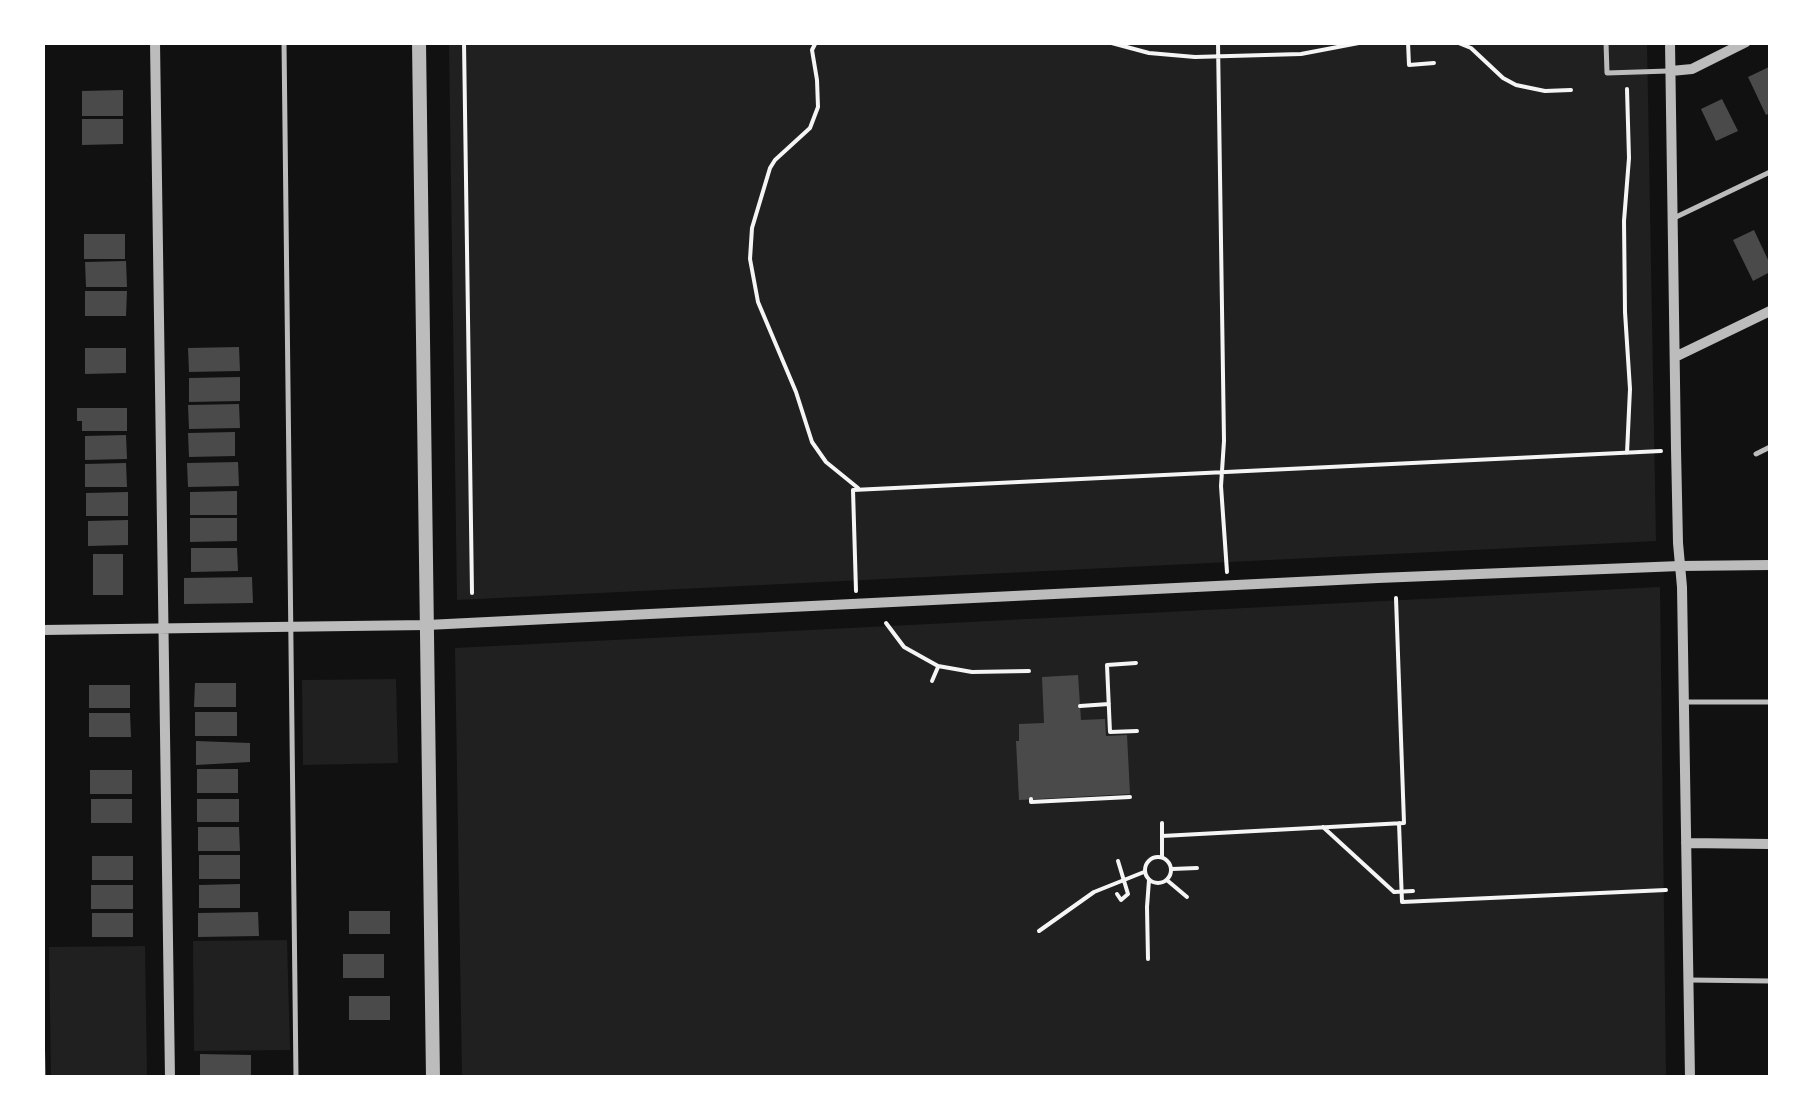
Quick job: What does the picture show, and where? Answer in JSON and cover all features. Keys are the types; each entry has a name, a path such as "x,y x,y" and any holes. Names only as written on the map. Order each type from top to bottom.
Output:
{"street":[{"path":"156,42 170,1078"},
{"path":"418,42 432,1078"},
{"path":"1670,42 1690,1078"},
{"path":"1671,71 1692,69 1746,42"},
{"path":"1674,357 1770,311"},
{"path":"42,630 426,625 1680,566 1770,566"},
{"path":"1686,843 1770,844"}],"lane":[{"path":"284,42 296,1078"},
{"path":"1606,42 1607,73 1671,71"},
{"path":"1673,218 1770,172"},
{"path":"1756,454 1770,447"},
{"path":"1684,702 1770,702"},
{"path":"1689,980 1770,980"},
{"path":"42,1018 43,1078"}],"path":[{"path":"464,42 472,593"},
{"path":"816,42 812,50 818,107 810,128 770,168 752,228 750,259 758,302 796,392 812,442 826,462 860,490"},
{"path":"1108,42 1174,56 1301,54 1364,42"},
{"path":"1218,42 1222,473 1228,586"},
{"path":"1408,42 1409,65 1434,63"},
{"path":"1456,42 1469,45 1516,85 1544,91 1571,90"},
{"path":"1627,454 1630,389 1624,221 1629,158 1628,89"},
{"path":"857,604 852,490 1676,450"},
{"path":"1162,836 1404,823 1396,598"},
{"path":"886,623 904,646 938,666 972,672 1028,671"},
{"path":"1136,664 1107,665 1110,732 1137,731"},
{"path":"932,680 938,666"},
{"path":"1080,706 1109,704"},
{"path":"1031,799 1130,797"},
{"path":"1162,823 1162,857"},
{"path":"1399,823 1402,902 1666,890"},
{"path":"1323,827 1394,892 1413,891"},
{"path":"1149,880 1166,880 1171,869 1162,857"},
{"path":"1039,932 1094,892 1144,872 1149,860 1162,857"},
{"path":"1117,894 1121,900 1128,894 1118,861"},
{"path":"1171,869 1197,868"},
{"path":"1144,872 1149,880 1148,959"},
{"path":"1166,880 1188,896"}],"shaded area":[{"path":"449,43 1647,43 1656,541 457,600"},
{"path":"1660,587 1666,1077 462,1077 455,648"},
{"path":"396,679 398,763 303,765 302,680"},
{"path":"287,940 290,1050 194,1051 193,941"},
{"path":"145,946 147,1077 51,1077 49,947"}],"building":[{"path":"1769,67 1770,113 1766,115 1748,77"},
{"path":"123,90 123,116 82,116 82,91"},
{"path":"1722,99 1738,131 1716,141 1701,109"},
{"path":"82,119 123,119 123,144 82,145"},
{"path":"1754,230 1770,272 1753,281 1733,240"},
{"path":"84,234 125,234 125,259 84,259"},
{"path":"126,261 127,287 86,287 85,262"},
{"path":"85,291 127,291 126,316 85,316"},
{"path":"239,347 240,371 189,372 188,348"},
{"path":"85,348 126,348 126,373 85,374"},
{"path":"240,377 240,401 189,402 189,378"},
{"path":"239,404 240,428 189,429 188,405"},
{"path":"77,408 127,408 127,431 82,431"},
{"path":"235,432 235,456 189,457 188,433"},
{"path":"126,435 127,459 85,460 85,436"},
{"path":"238,462 239,486 188,487 187,463"},
{"path":"126,463 127,487 85,487 85,464"},
{"path":"237,491 237,515 190,515 190,492"},
{"path":"128,492 128,516 86,516 86,493"},
{"path":"190,518 237,518 237,541 190,542"},
{"path":"128,520 128,545 88,546 88,521"},
{"path":"191,548 237,548 238,571 191,572"},
{"path":"93,554 123,554 123,595 93,595"},
{"path":"252,577 253,603 184,604 184,578"},
{"path":"1078,675 1081,720 1105,719 1106,736 1127,735 1130,794 1019,800 1019,724 1044,723 1042,677"},
{"path":"195,683 236,683 236,707 194,707"},
{"path":"89,685 130,685 130,708 89,708"},
{"path":"195,712 237,712 237,736 195,736"},
{"path":"89,713 130,713 131,737 89,737"},
{"path":"196,741 250,743 250,762 196,765"},
{"path":"197,769 238,769 238,793 197,793"},
{"path":"90,770 132,770 132,794 90,794"},
{"path":"91,799 132,799 132,823 91,823"},
{"path":"197,799 239,799 239,822 197,822"},
{"path":"198,827 239,827 240,851 198,851"},
{"path":"199,855 240,855 240,879 199,879"},
{"path":"92,856 133,856 133,880 92,880"},
{"path":"240,884 240,908 199,908 199,885"},
{"path":"91,885 133,885 133,909 91,909"},
{"path":"349,911 390,911 390,934 349,934"},
{"path":"258,912 259,936 198,937 198,913"},
{"path":"92,913 133,913 133,937 92,937"},
{"path":"343,954 384,954 384,978 343,978"},
{"path":"349,996 390,996 390,1020 349,1020"},
{"path":"200,1054 251,1055 251,1078 200,1078"}]}
